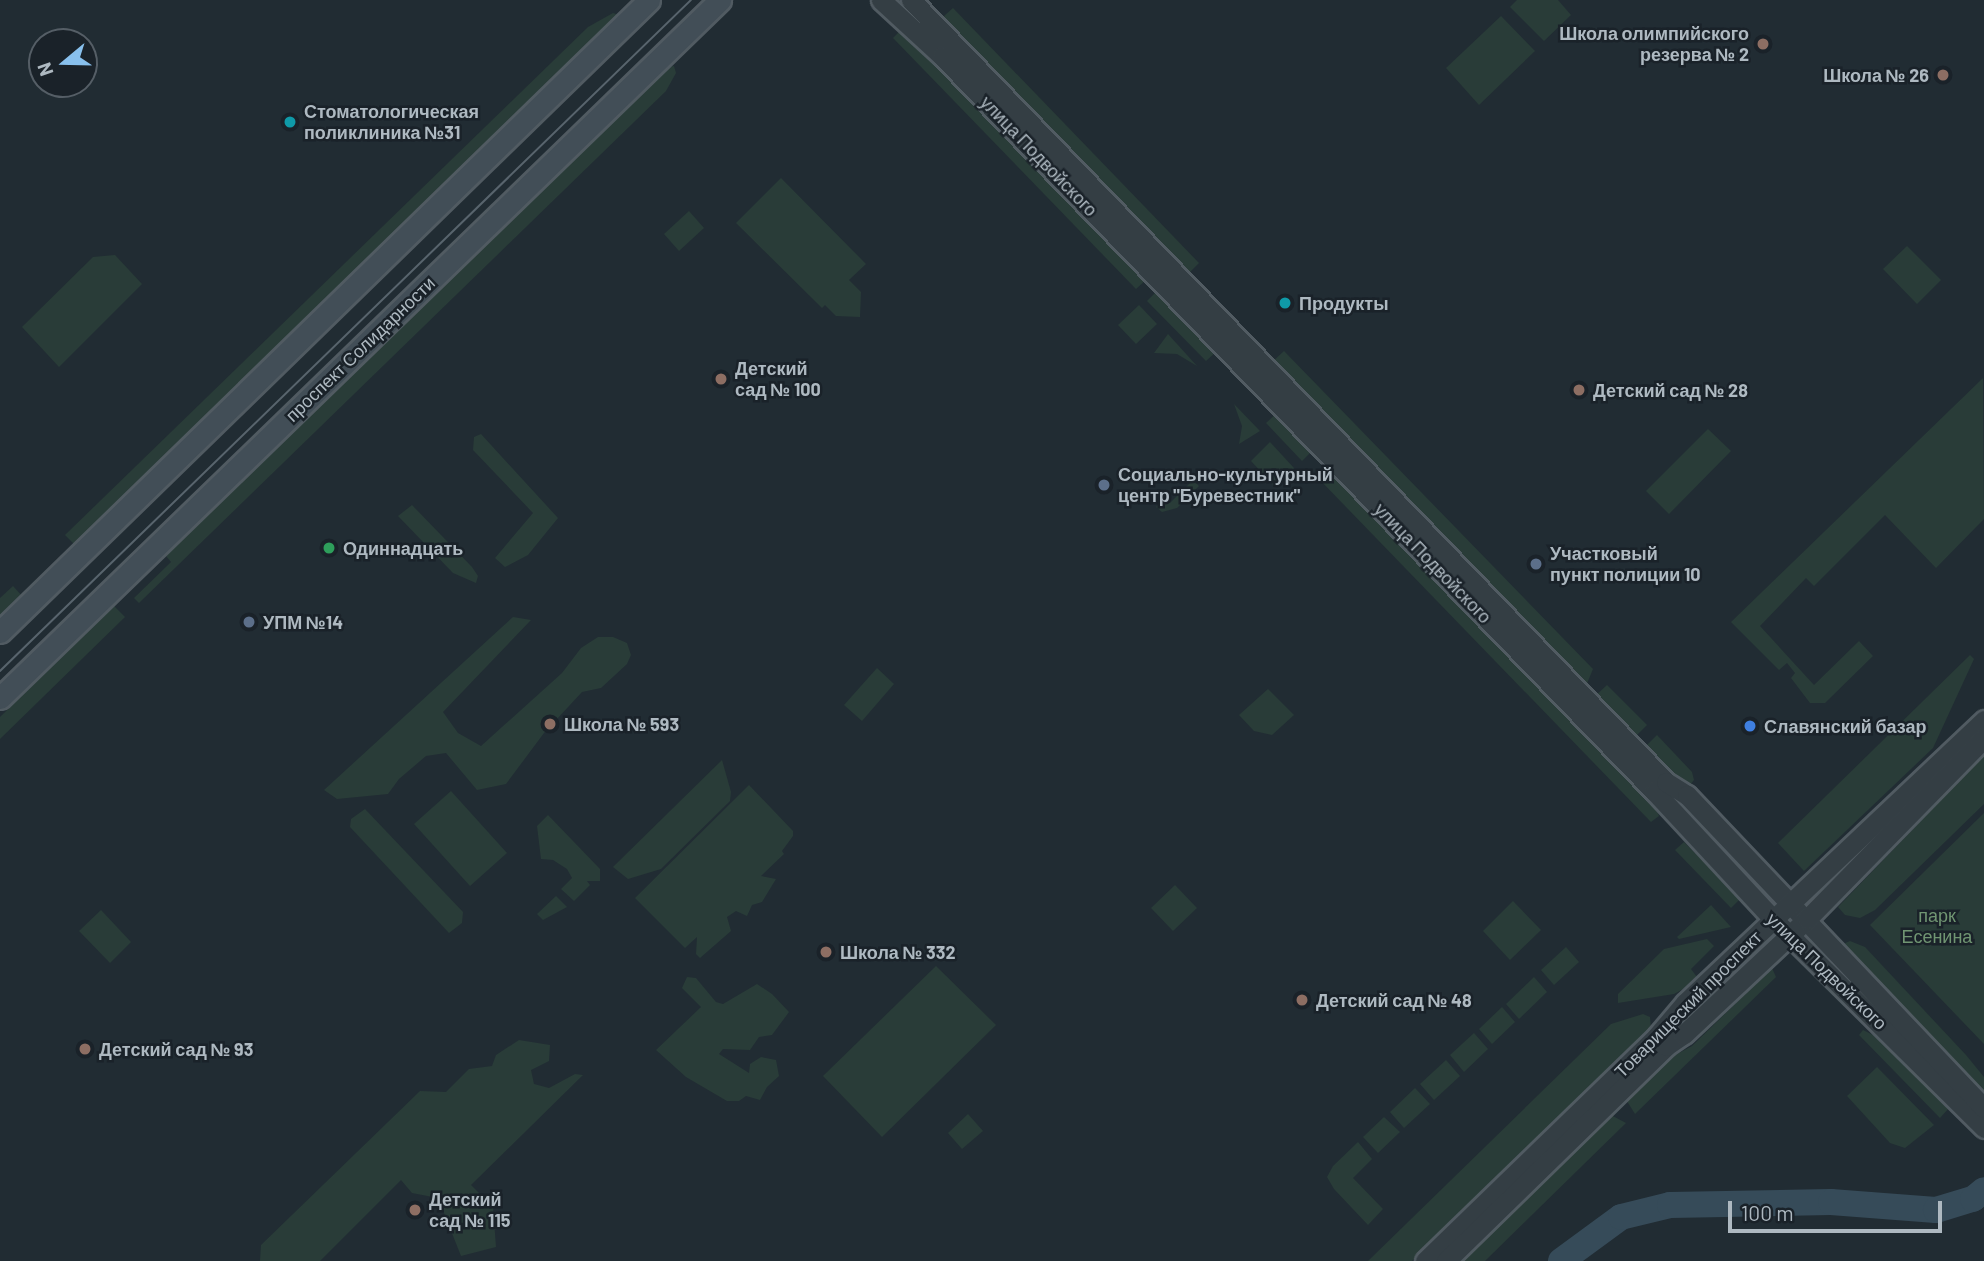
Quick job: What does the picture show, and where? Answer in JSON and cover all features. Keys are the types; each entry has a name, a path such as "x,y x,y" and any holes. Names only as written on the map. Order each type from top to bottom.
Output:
{"main road":[{"path":"0,632 649,0"},
{"name":"проспект Солидарности","path":"0,698 720,0"}],"street":[{"name":"улица Подвойского","path":"881,0 943,56 1647,784 1773,919 1984,1128"},
{"name":"улица Подвойского","path":"911,0 1658,774 1687,795 1984,1108"},
{"name":"Товарищеский проспект","path":"1425,1261 1773,919 1984,720"},
{"name":"Товарищеский проспект","path":"1446,1261 1666,1046 1685,1034 1807,919 1984,738"}],"green space":[{"path":"1517,0 1558,0 1571,15 1544,41 1510,7"},
{"path":"953,8 1199,263 1187,275 960,41 944,16"},
{"path":"613,13 619,15 76,546 65,535 588,27"},
{"path":"1501,16 1535,51 1479,105 1446,68"},
{"path":"899,32 940,64 1147,279 1136,289 893,38"},
{"path":"674,66 676,73 666,91 139,603 134,598 171,562 166,556 668,67"},
{"path":"781,178 866,264 849,280 861,292 860,317 836,316 825,305 822,308 736,223"},
{"path":"689,211 704,228 679,251 664,234"},
{"path":"1907,246 1941,280 1917,304 1883,269"},
{"path":"115,255 142,284 59,367 22,327 93,257"},
{"path":"1157,291 1217,351 1206,361 1147,301"},
{"path":"1139,305 1157,324 1136,344 1118,325"},
{"path":"1168,334 1197,366 1177,354 1154,353"},
{"path":"1284,351 1593,669 1586,686 1271,363"},
{"path":"1983,378 1984,519 1936,568 1885,515 1814,586 1806,578 1760,626 1814,685 1859,641 1873,656 1825,703 1810,703 1791,678 1795,673 1787,663 1779,670 1731,622"},
{"path":"1234,404 1260,431 1239,444 1242,426"},
{"path":"1277,413 1313,450 1302,461 1266,423"},
{"path":"1708,429 1731,451 1669,514 1646,491"},
{"path":"481,434 558,518 528,555 505,567 495,558 533,513 473,450 474,437"},
{"path":"1270,442 1294,468 1275,487 1251,461"},
{"path":"1328,466 1649,796 1659,816 1651,822 1317,477"},
{"path":"1193,480 1199,486 1177,508 1162,512 1156,507 1163,500 1170,503"},
{"path":"412,505 472,567 478,576 476,583 453,573 398,516"},
{"path":"13,586 23,597 0,619 0,598"},
{"path":"114,606 125,617 0,739 0,717"},
{"path":"513,617 531,620 443,712 458,733 481,746 562,673 581,648 598,637 613,637 627,643 631,655 627,664 601,688 582,692 544,733 506,784 477,790 446,753 426,756 399,779 388,794 337,799 324,790"},
{"path":"1970,655 1974,659 1933,748 1804,871 1778,843"},
{"path":"877,668 894,684 862,721 844,705"},
{"path":"1607,685 1647,725 1635,737 1595,696"},
{"path":"1268,689 1294,715 1272,735 1254,731 1239,715"},
{"path":"1657,735 1692,772 1694,780 1690,785 1666,769 1645,747"},
{"path":"1984,750 1984,804 1875,910 1860,918 1845,915 1838,907 1917,825 1933,799"},
{"path":"722,760 731,792 730,801 661,869 628,879 613,867"},
{"path":"749,785 793,831 793,836 782,851 784,854 761,876 776,879 762,902 752,905 747,916 736,911 727,917 731,931 700,958 696,954 697,937 685,948 635,898"},
{"path":"451,791 507,853 470,886 414,824"},
{"path":"365,809 463,912 462,923 449,933 350,827 351,819"},
{"name":"парк Есенина","path":"1984,813 1984,1044 1870,925"},
{"path":"548,815 600,869 600,881 587,881 590,885 574,901 561,889 572,878 567,869 553,860 541,859 537,826"},
{"path":"1684,842 1740,899 1731,908 1675,850"},
{"path":"1175,885 1197,908 1173,931 1151,908"},
{"path":"556,896 567,907 543,920 537,914"},
{"path":"1513,901 1541,930 1510,960 1483,931"},
{"path":"1711,905 1731,927 1679,939 1677,937"},
{"path":"101,910 131,942 110,963 79,931"},
{"path":"1707,939 1714,946 1691,969 1697,977 1685,988 1674,994 1618,1003 1618,994 1664,949"},
{"path":"1850,941 1865,947 1966,1055 1984,1077 1984,1098 1843,944"},
{"path":"1566,947 1579,962 1554,985 1541,970"},
{"path":"936,966 996,1025 882,1137 823,1076"},
{"path":"1772,968 1776,977 1635,1114 1625,1098 1664,1061 1692,1046"},
{"path":"687,977 696,978 716,1002 723,1004 757,984 772,994 789,1012 772,1035 759,1037 750,1050 723,1049 719,1054 749,1073 750,1064 761,1057 776,1060 779,1076 767,1087 760,1100 746,1096 739,1101 727,1101 686,1077 656,1050 701,1007 682,988"},
{"path":"1534,977 1547,992 1519,1019 1506,1004"},
{"path":"1502,1007 1515,1022 1492,1044 1479,1029"},
{"path":"1643,1014 1650,1017 1651,1028 1412,1261 1368,1261 1611,1024"},
{"path":"1863,1030 1881,1039 1949,1108 1940,1118 1859,1035"},
{"path":"1474,1033 1488,1049 1464,1072 1450,1055"},
{"path":"519,1040 550,1045 549,1061 531,1070 534,1084 549,1088 575,1074 583,1075 471,1185 493,1207 496,1247 461,1256 438,1198 412,1193 401,1180 320,1261 260,1261 261,1245 420,1091 446,1092 469,1069 492,1066 496,1055"},
{"path":"1446,1060 1460,1076 1434,1100 1420,1084"},
{"path":"1877,1067 1934,1125 1905,1148 1890,1143 1847,1096"},
{"path":"1415,1088 1430,1104 1404,1128 1390,1112"},
{"path":"968,1114 983,1131 962,1149 948,1133"},
{"path":"1609,1114 1626,1123 1485,1261 1457,1261"},
{"path":"1384,1117 1400,1132 1378,1153 1363,1137"},
{"path":"1358,1142 1372,1159 1353,1178 1383,1209 1368,1225 1334,1189 1327,1177 1333,1166"}],"waterway":[{"path":"1561,1261 1621,1217 1670,1205 1831,1202 1936,1210 1973,1199 1984,1190"}],"tram line":[{"path":"0,671 691,0"}],"place":[{"name":"Школа олимпийского резерва № 2","path":"1763,44"},
{"name":"Школа № 26","path":"1943,75"},
{"name":"Стоматологическая поликлиника №31","path":"290,122"},
{"name":"Продукты","path":"1285,303"},
{"name":"Детский сад № 100","path":"721,379"},
{"name":"Детский сад № 28","path":"1579,390"},
{"name":"Социально-культурный центр \"Буревестник\"","path":"1104,485"},
{"name":"Одиннадцать","path":"329,548"},
{"name":"Участковый пункт полиции 10","path":"1536,564"},
{"name":"УПМ №14","path":"249,622"},
{"name":"Школа № 593","path":"550,724"},
{"name":"Славянский базар","path":"1750,726"},
{"name":"Школа № 332","path":"826,952"},
{"name":"Детский сад № 48","path":"1302,1000"},
{"name":"Детский сад № 93","path":"85,1049"},
{"name":"Детский сад № 115","path":"415,1210"}]}
